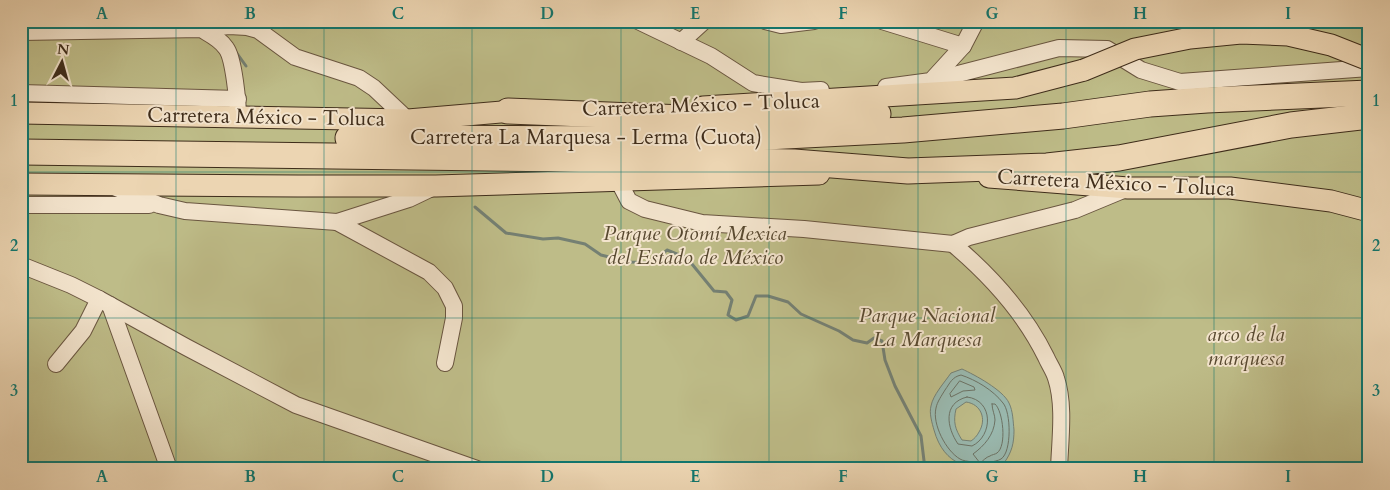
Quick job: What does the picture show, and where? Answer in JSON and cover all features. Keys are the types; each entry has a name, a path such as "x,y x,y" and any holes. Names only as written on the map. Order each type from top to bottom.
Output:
{"highway":[{"path":"508,111 709,119 891,114 1097,101 1150,104 1205,91 1369,93"},
{"name":"Carretera La Marquesa - Lerma (Cuota)","path":"21,137 745,138 903,130 1063,116 1150,104"},
{"name":"Carretera La Marquesa - Lerma (Cuota)","path":"21,152 794,162 908,171 1047,166 1119,158 1291,125 1369,116"}],"main road":[{"name":"Carretera México - Toluca","path":"21,113 238,108 408,120 508,111 712,107 925,88 1015,88 1084,70 1135,49 1190,38 1241,33 1288,35 1331,45 1369,60"},
{"name":"Carretera México - Toluca","path":"21,184 436,186 908,171 1128,188 1230,188 1331,201 1369,210"}],"street":[{"path":"638,21 711,56 753,83 800,91 882,87 925,88 1060,48 1107,49 1141,70 1205,91 1369,68"},
{"path":"681,42 704,21"},
{"path":"765,21 781,25 814,21"},
{"path":"882,21 963,46"},
{"path":"925,88 963,46 976,21"},
{"path":"21,32 247,27 258,30 295,57 359,78 374,88 408,120"},
{"path":"21,93 238,108 228,50 205,29"},
{"path":"618,180 629,201 645,209 702,223 804,229 953,244 969,237 1074,210 1128,188"},
{"path":"108,185 159,205 185,210 337,222 409,199 436,186"},
{"path":"21,205 159,205"},
{"path":"337,222 429,272 445,288 454,306 454,318 446,363"},
{"path":"953,244 980,267 1011,300 1036,336 1056,378 1062,417 1059,469"},
{"path":"21,264 38,270 105,302 296,405 440,462 476,468"},
{"path":"21,274 38,270"},
{"path":"56,364 105,302"},
{"path":"105,302 169,469"}],"green space":[{"name":"Parque Nacional La Marquesa","path":"21,21 1369,21 1369,469 21,469"}],"water":[{"path":"962,369 968,372 995,388 1009,403 1013,416 1014,439 1011,451 1004,463 981,467 960,464 945,452 939,442 934,430 930,409 936,393 951,373","holes":["966,402 971,403 981,413 981,427 971,441 962,440 955,425 956,409"]}],"waterway":[{"path":"236,52 246,66"},
{"path":"475,207 506,233 543,239 558,238 585,244 601,255 630,262 653,263 667,250 687,258 714,291 726,292 732,300 728,315 736,320 748,316 756,296 768,296 788,302 801,314 839,331 853,340 867,343 874,338 882,341 885,360 895,386 921,436 925,469"}],"park label":[{"name":"Parque Otomí Mexica del Estado de México","path":"695,245"},
{"name":"arco de la marquesa","path":"1246,346"}]}
